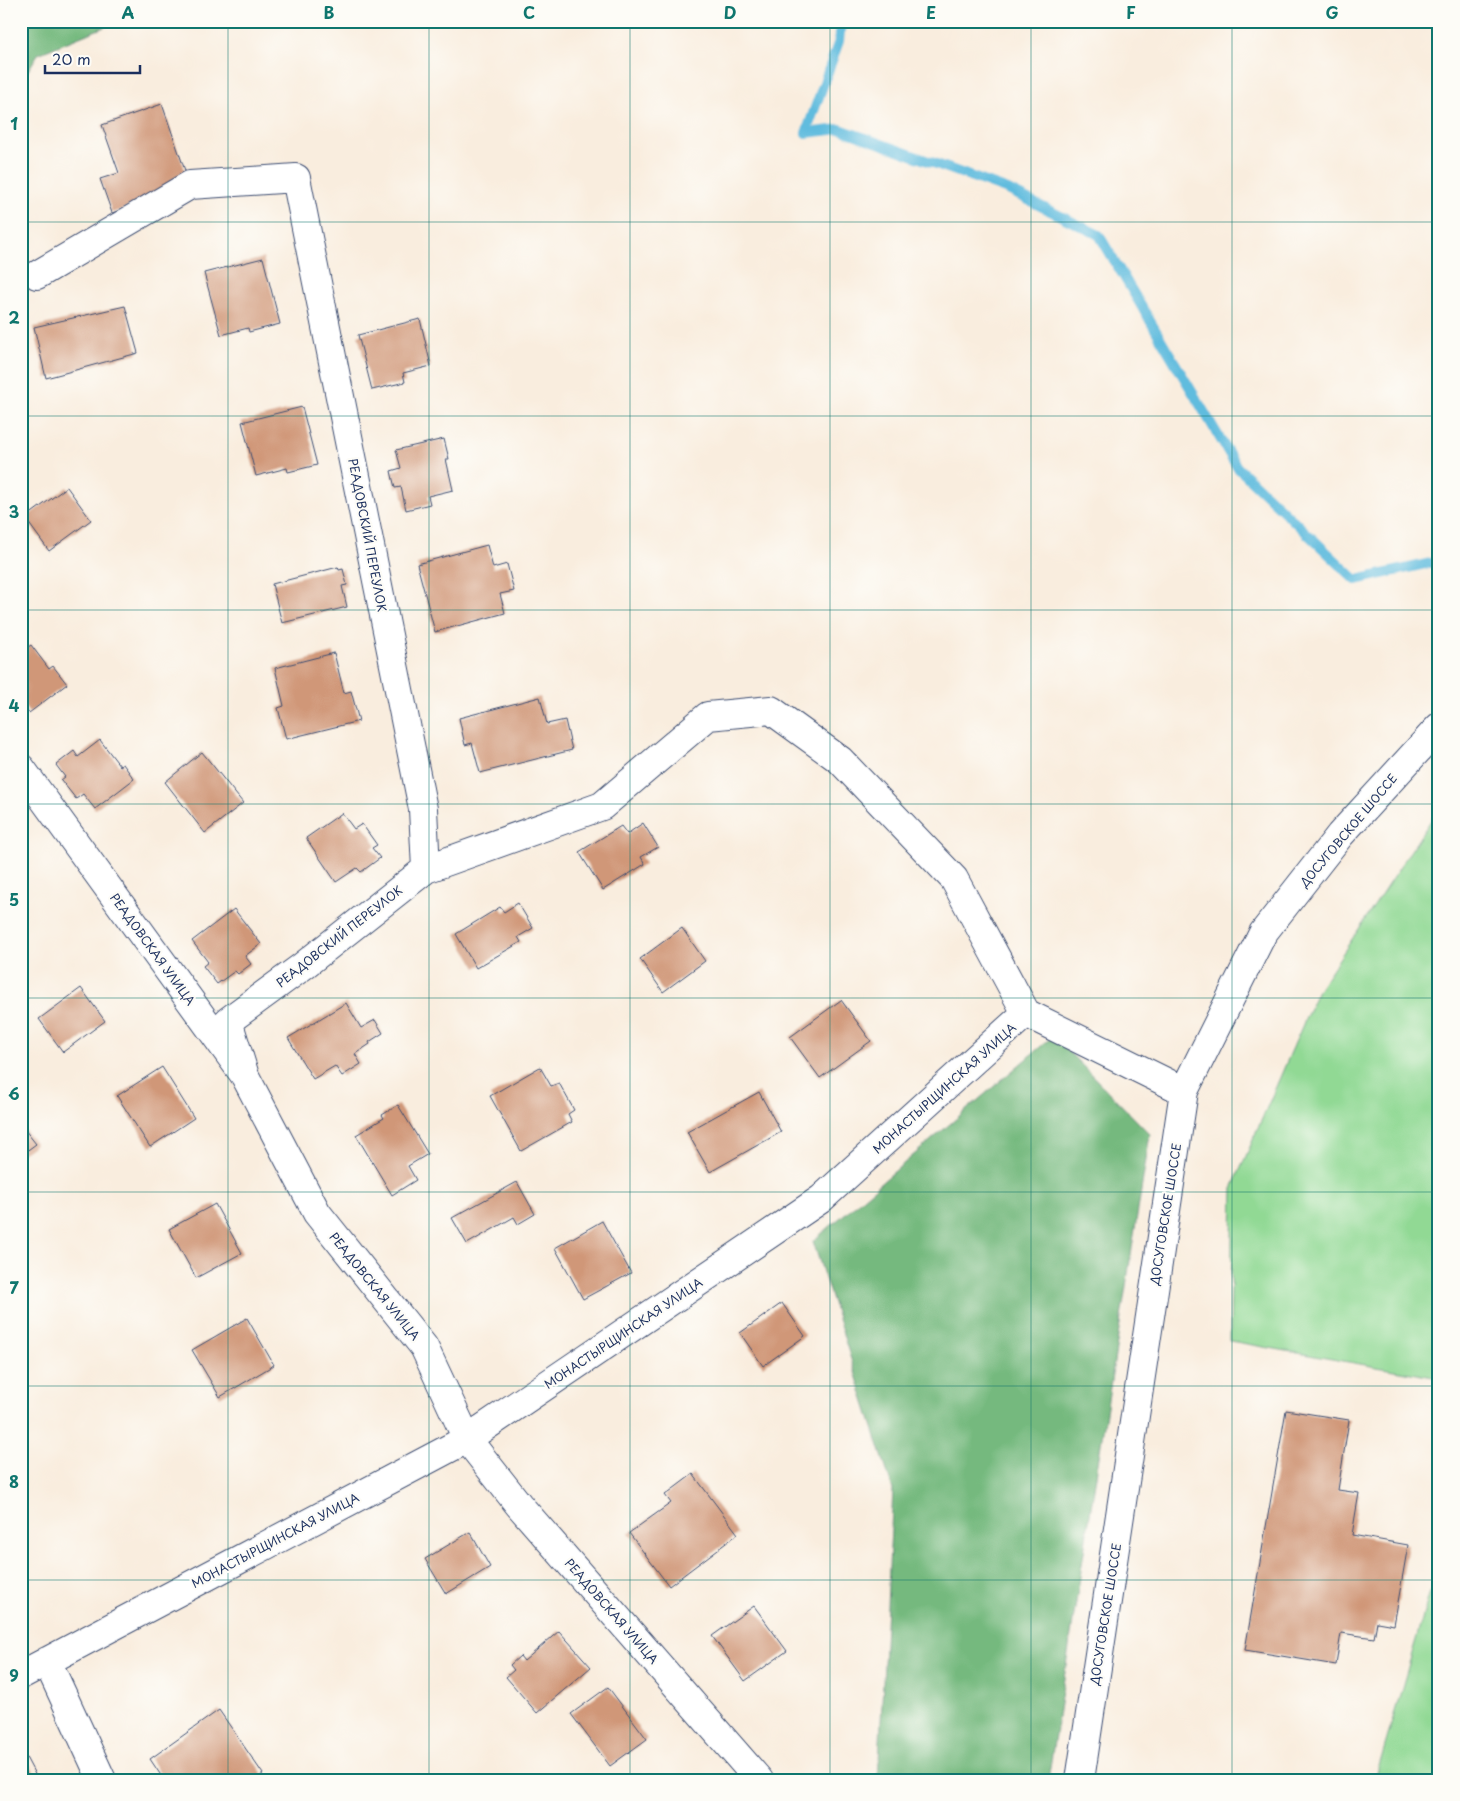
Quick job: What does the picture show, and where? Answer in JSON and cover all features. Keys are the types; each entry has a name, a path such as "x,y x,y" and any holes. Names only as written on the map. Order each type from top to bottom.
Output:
{"street":[{"name":"РЕАДОВСКИЙ ПЕРЕУЛОК","path":"37,276 190,184 296,178 423,809 426,869 228,1021 245,1076"},
{"path":"426,869 602,806 708,716 772,710 840,760 954,879 1026,1013"},
{"name":"ДОСУГОВСКОЕ ШОССЕ","path":"1080,1780 1184,1091 1264,933 1340,836 1439,727"},
{"name":"РЕАДОВСКАЯ УЛИЦА","path":"21,768 245,1076 317,1213 424,1347 467,1439 519,1505 759,1780"},
{"name":"МОНАСТЫРЩИНСКАЯ УЛИЦА","path":"21,1674 467,1439 821,1199 1026,1013 1184,1091"},
{"path":"47,1661 102,1780"}],"green space":[{"path":"21,21 119,21 38,54 21,82"},
{"path":"1439,808 1439,1378 1230,1341 1233,1186 1317,992"},
{"path":"1053,1036 1150,1134 1048,1780 878,1780 893,1490 813,1241"},
{"path":"1439,1561 1439,1780 1375,1780"}],"building":[{"path":"162,104 190,185 112,213 100,179 119,173 102,125"},
{"path":"263,258 280,324 249,332 248,328 221,335 204,273"},
{"path":"125,306 138,353 46,378 34,327"},
{"path":"420,319 431,366 403,373 405,382 372,390 358,335"},
{"path":"302,407 317,465 288,472 287,468 256,476 242,422"},
{"path":"444,439 449,459 446,459 453,490 428,496 430,504 406,510 401,487 395,488 391,471 401,468 396,450"},
{"path":"67,487 91,520 49,551 25,518"},
{"path":"487,545 493,568 507,564 514,591 500,594 505,613 435,632 417,564"},
{"path":"338,567 339,570 343,569 347,585 342,586 347,607 282,623 272,584"},
{"path":"31,645 49,669 53,666 67,684 29,713 21,703 21,652"},
{"path":"334,653 344,693 351,691 359,721 286,739 278,708 284,706 275,668"},
{"path":"540,697 547,724 565,720 572,750 480,773 472,743 465,745 459,718"},
{"path":"100,740 120,766 123,764 134,779 95,809 83,794 76,799 61,780 65,777 56,765 74,751 78,757"},
{"path":"202,752 243,803 205,833 165,782"},
{"path":"342,813 354,829 362,824 377,845 372,848 380,858 361,872 357,868 336,882 306,838"},
{"path":"643,823 658,847 641,857 645,864 603,890 579,852 621,826 627,834"},
{"path":"518,903 533,928 518,937 521,942 476,968 456,934 500,907 504,912"},
{"path":"234,909 261,944 245,956 251,964 238,974 235,971 217,984 203,966 208,962 192,941"},
{"path":"682,928 705,961 663,992 640,959"},
{"path":"81,988 105,1021 63,1052 39,1019"},
{"path":"841,1000 871,1041 820,1078 790,1037"},
{"path":"346,1003 361,1028 375,1020 383,1033 355,1054 361,1064 342,1076 335,1066 313,1079 288,1038"},
{"path":"162,1067 194,1118 150,1147 117,1096"},
{"path":"540,1067 551,1086 559,1083 574,1110 568,1114 572,1122 521,1151 490,1096"},
{"path":"759,1092 781,1132 710,1172 687,1132"},
{"path":"398,1105 428,1154 408,1166 416,1180 392,1195 356,1135 384,1118 382,1115"},
{"path":"21,1125 36,1144 21,1155"},
{"path":"517,1182 535,1214 518,1224 514,1217 467,1244 452,1218"},
{"path":"215,1204 242,1253 196,1278 169,1229"},
{"path":"602,1221 631,1273 583,1299 555,1248"},
{"path":"782,1303 805,1336 763,1366 740,1333"},
{"path":"247,1318 274,1365 220,1397 192,1350"},
{"path":"1286,1410 1349,1420 1338,1490 1359,1493 1352,1535 1408,1545 1394,1625 1377,1622 1374,1638 1341,1633 1336,1665 1245,1650"},
{"path":"693,1474 738,1534 669,1586 629,1533 671,1503 665,1495"},
{"path":"470,1532 490,1567 446,1594 425,1559"},
{"path":"754,1606 787,1651 745,1681 712,1636"},
{"path":"559,1631 591,1667 537,1713 506,1677 514,1670 510,1665 520,1656 524,1661"},
{"path":"608,1687 647,1739 610,1766 571,1714"},
{"path":"219,1710 263,1774 255,1780 164,1780 150,1759"},
{"path":"21,1748 38,1780 21,1780"}],"waterway":[{"path":"841,21 839,41 806,133 840,129 1008,190 1099,235 1237,467 1356,580 1439,561"}]}
